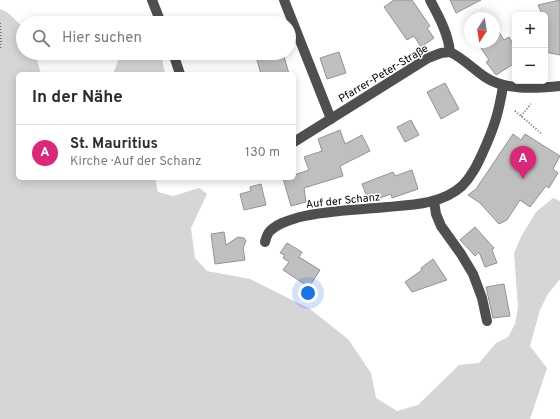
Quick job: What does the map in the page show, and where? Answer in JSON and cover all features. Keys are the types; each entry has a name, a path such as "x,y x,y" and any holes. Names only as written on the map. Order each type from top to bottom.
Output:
{"street":[{"path":"152,0 158,16"},
{"name":"Pfarrer-Peter-Straße","path":"284,0 290,16"},
{"path":"430,0 449,40 450,52 459,56 483,76 494,83 503,86 560,86"},
{"name":"Pfarrer-Peter-Straße","path":"296,30 331,119"},
{"name":"Pfarrer-Peter-Straße","path":"296,141 428,58 441,53 450,52"},
{"path":"175,60 179,72"},
{"name":"Auf der Schanz","path":"265,242 269,232 278,225 290,220 313,214 399,206 434,201 460,187 468,180 476,168 496,121 503,86"},
{"path":"434,201 436,214 441,226 473,274 482,298 487,321"}],"path":[{"path":"0,23 0,49"},
{"path":"521,116 532,104"},
{"path":"514,111 542,134"}],"shaded area":[{"path":"0,9 7,12 16,20 16,60 37,60 40,72 16,72 16,180 155,180 158,192 173,196 199,188 207,194 191,228 195,258 207,271 250,279 310,309 348,339 371,373 376,398 397,411 418,405 459,365 479,363 496,343 508,337 515,324 518,307 514,253 522,235 536,212 553,198 560,201 560,279 548,294 540,310 530,346 547,368 530,419 0,419"},
{"path":"162,60 165,72 114,72 118,61"}],"building":[{"path":"394,0 412,0 430,26 427,28 434,38 421,47 414,36 407,40 384,7"},
{"path":"450,0 481,0 456,13"},
{"path":"560,0 560,55 548,53 548,12 541,12 538,5"},
{"path":"500,34 504,40 509,37 512,42 512,65 496,75 486,62 489,60 481,48 500,48"},
{"path":"339,52 346,73 327,79 320,58"},
{"path":"257,60 285,60 288,72 260,72"},
{"path":"445,83 459,109 441,119 427,92"},
{"path":"411,120 419,135 405,142 397,127"},
{"path":"340,130 345,144 362,135 370,151 340,166 343,176 304,188 306,202 291,206 284,180 296,180 296,174 309,170 304,157 322,151 318,139"},
{"path":"513,134 521,140 525,134 560,156 553,169 558,173 549,188 546,186 530,207 520,200 507,220 499,224 480,203 468,195 476,189"},
{"path":"412,170 418,189 392,198 391,194 369,202 362,184 393,172 395,176"},
{"path":"261,184 266,205 244,210 240,194 251,191 250,187"},
{"path":"475,227 494,248 492,250 497,263 485,267 479,252 475,256 460,240"},
{"path":"224,232 226,245 238,237 244,238 246,241 243,248 245,260 215,264 211,234"},
{"path":"287,243 302,252 299,257 320,270 309,287 283,270 289,262 283,258 285,255 280,253"},
{"path":"433,259 447,280 412,292 405,282 422,270 421,268"},
{"path":"504,284 510,316 493,318 486,287"}],"place":[{"name":"St. Mauritius","path":"523,179"}]}
